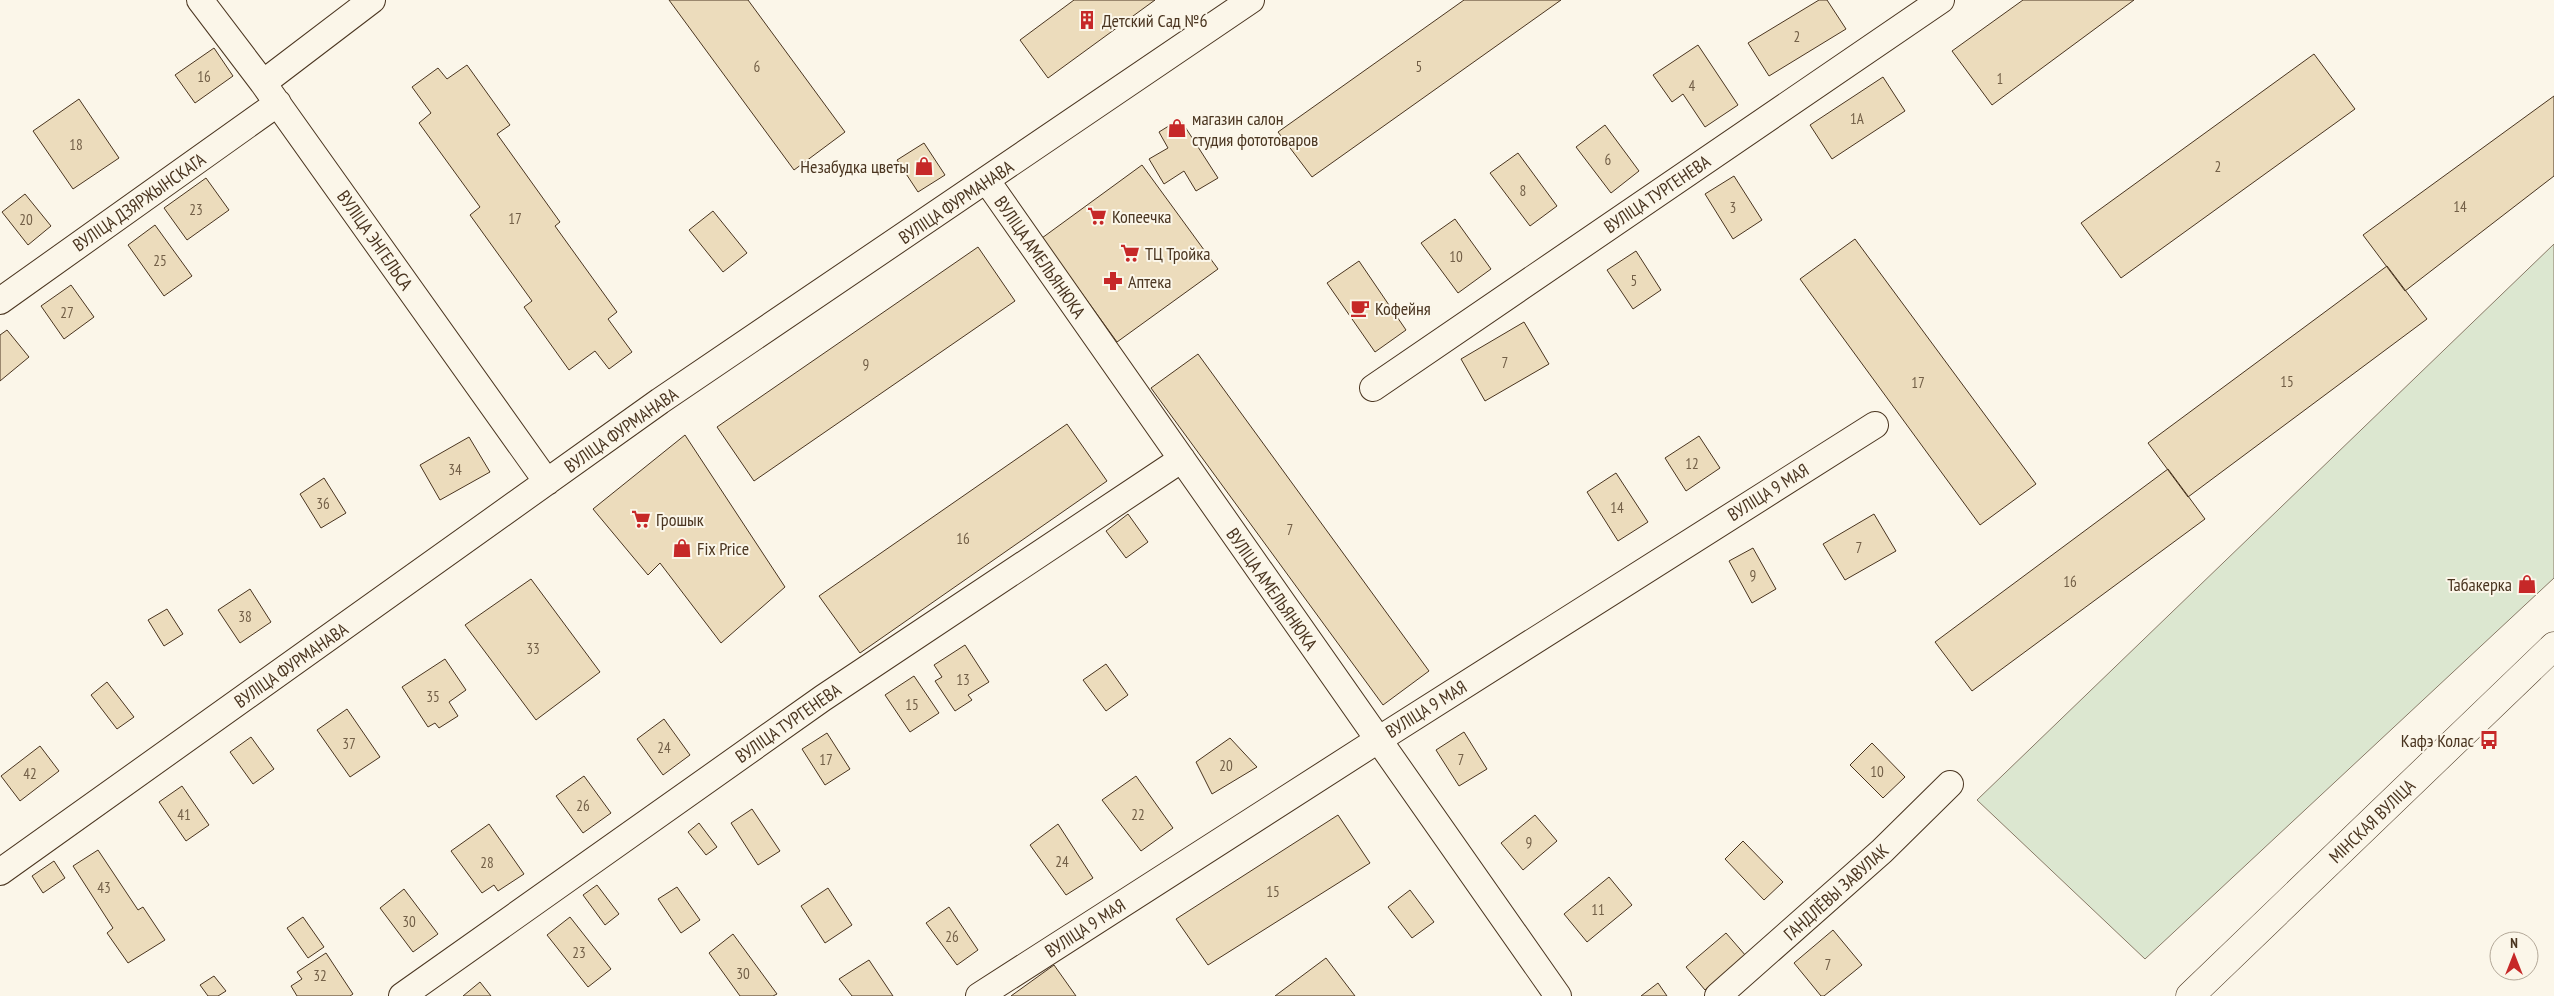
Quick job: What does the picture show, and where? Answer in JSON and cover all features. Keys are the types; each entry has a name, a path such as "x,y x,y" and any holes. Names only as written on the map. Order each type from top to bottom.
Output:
{"main road":[{"name":"МІНСКАЯ ВУЛІЦА","path":"2190,996 2554,646"}],"street":[{"name":"ВУЛІЦА ЭНГЕЛЬСА","path":"200,0 270,93 547,482"},
{"name":"ВУЛІЦА ДЗЯРЖЫНСКАГА","path":"0,301 270,93 372,0"},
{"name":"ВУЛІЦА ФУРМАНАВА","path":"0,872 660,401 987,181 1251,0"},
{"name":"ВУЛІЦА ТУРГЕНЕВА","path":"1373,388 1941,0"},
{"name":"ВУЛІЦА АМЕЛЬЯНЮКА","path":"987,181 1558,996"},
{"name":"ВУЛІЦА 9 МАЯ","path":"979,996 1875,425"},
{"name":"ВУЛІЦА ТУРГЕНЕВА","path":"402,996 823,698 1182,459"},
{"name":"ГАНДЛЁВЫ ЗАВУЛАК","path":"1718,996 1882,852 1950,784"}],"green space":[{"path":"2554,244 2554,578 2145,959 1977,800"}],"building":[{"path":"669,0 748,0 845,132 794,170"},
{"name":"Детский Сад №6","path":"1074,0 1155,0 1048,78 1020,40"},
{"path":"1464,0 1561,0 1312,177 1278,132"},
{"path":"1819,0 1827,0 1846,29 1769,76 1748,43"},
{"path":"2023,0 2134,0 1992,105 1952,51"},
{"path":"1698,45 1738,105 1705,127 1683,94 1672,102 1653,75"},
{"path":"214,48 233,76 195,103 175,75"},
{"path":"2314,54 2355,109 2121,278 2081,223"},
{"path":"467,65 510,125 497,134 560,222 555,226 617,312 608,319 632,352 609,369 595,351 569,370 524,307 532,301 470,215 480,207 419,123 431,113 412,87 438,68 447,79"},
{"path":"1883,77 1905,111 1832,159 1810,125"},
{"path":"2554,96 2554,176 2405,291 2363,235"},
{"path":"79,99 119,158 73,189 33,131"},
{"path":"1180,119 1218,178 1196,191 1184,171 1164,184 1149,159 1168,148 1159,132"},
{"path":"1605,125 1639,171 1611,193 1576,147"},
{"path":"924,143 945,175 918,192 897,160"},
{"path":"1518,153 1557,206 1530,226 1490,173"},
{"name":"ТЦ Тройка","path":"1142,165 1218,269 1117,342 1042,238"},
{"path":"1734,176 1762,220 1733,239 1705,194"},
{"path":"206,178 229,210 187,240 164,208"},
{"path":"25,194 51,226 28,245 2,212"},
{"path":"713,211 747,253 723,272 689,230"},
{"path":"1455,219 1491,269 1458,293 1421,243"},
{"path":"155,225 192,276 164,296 128,245"},
{"path":"1855,239 2036,484 1980,525 1800,279"},
{"path":"978,247 1015,301 754,481 717,427"},
{"path":"1636,251 1661,290 1633,309 1607,270"},
{"path":"1359,261 1406,330 1375,352 1327,283"},
{"path":"2387,266 2427,319 2188,497 2148,443"},
{"path":"71,285 94,317 64,339 41,306"},
{"path":"1524,322 1549,364 1485,401 1461,359"},
{"path":"7,330 29,357 0,381 0,335"},
{"path":"1198,354 1429,671 1383,705 1151,388"},
{"path":"1067,424 1107,481 860,653 819,596"},
{"path":"685,435 785,587 721,643 660,563 648,575 593,509"},
{"path":"1699,436 1720,468 1686,491 1665,458"},
{"path":"469,437 490,472 440,500 420,465"},
{"path":"2168,469 2205,519 1972,691 1935,642"},
{"path":"1616,473 1648,522 1618,541 1587,492"},
{"path":"324,478 346,513 321,528 300,494"},
{"path":"1128,514 1148,542 1126,558 1106,531"},
{"path":"1874,514 1896,551 1845,580 1823,544"},
{"path":"1753,548 1776,589 1752,603 1729,561"},
{"path":"531,579 600,672 536,720 465,625"},
{"path":"250,589 271,622 240,643 218,610"},
{"path":"167,609 183,634 164,646 148,620"},
{"path":"965,645 989,682 968,695 972,700 955,711 935,681 942,677 934,665"},
{"path":"445,659 466,690 449,702 458,716 439,728 435,723 428,727 402,687"},
{"path":"1106,664 1128,695 1106,711 1083,680"},
{"path":"914,676 939,713 910,732 885,695"},
{"path":"107,682 134,717 117,729 91,695"},
{"path":"347,709 380,757 350,777 317,730"},
{"path":"664,719 690,755 663,775 637,739"},
{"path":"1464,732 1487,769 1459,786 1436,750"},
{"path":"827,733 850,769 825,785 802,749"},
{"path":"251,737 274,769 253,784 230,752"},
{"path":"1230,738 1257,767 1212,794 1196,762"},
{"path":"1872,743 1905,777 1883,798 1850,765"},
{"path":"40,746 59,771 20,801 1,776"},
{"path":"584,776 611,813 583,833 556,796"},
{"path":"1136,776 1173,828 1141,851 1102,800"},
{"path":"182,786 209,825 186,841 159,802"},
{"path":"752,809 780,851 758,865 731,823"},
{"path":"1338,815 1370,863 1208,965 1176,919"},
{"path":"1535,815 1557,841 1523,870 1501,843"},
{"path":"699,823 717,847 706,855 688,832"},
{"path":"489,824 524,874 498,891 494,885 482,893 451,851"},
{"path":"1058,824 1093,878 1066,895 1030,845"},
{"path":"1743,841 1783,882 1764,900 1725,859"},
{"path":"98,850 138,910 143,907 165,940 128,963 107,933 113,928 73,866"},
{"path":"54,861 65,878 43,893 32,876"},
{"path":"1609,877 1632,905 1587,942 1564,914"},
{"path":"597,885 619,914 605,925 583,895"},
{"path":"677,887 700,920 681,933 658,899"},
{"path":"828,888 852,925 825,943 801,906"},
{"path":"404,889 438,934 413,952 380,908"},
{"path":"1410,890 1434,922 1412,938 1388,907"},
{"path":"949,907 978,950 957,965 926,923"},
{"path":"303,917 324,947 308,958 287,928"},
{"path":"570,917 611,969 588,987 547,935"},
{"path":"1833,930 1862,965 1824,996 1821,996 1794,963"},
{"path":"1726,933 1746,956 1705,990 1686,967"},
{"path":"733,934 777,994 773,996 740,996 709,953"},
{"path":"326,953 353,994 350,996 297,996 291,986 302,979 297,972"},
{"path":"1326,958 1355,996 1275,996"},
{"path":"869,960 893,996 852,996 839,979"},
{"path":"1054,965 1076,996 1011,996"},
{"path":"214,976 226,991 218,996 208,996 200,985"},
{"path":"480,982 491,996 463,996"},
{"path":"1658,983 1667,996 1641,996"}],"place":[{"name":"Детский Сад №6","path":"1087,20"},
{"name":"магазин салон студия фототоваров","path":"1177,128"},
{"name":"Незабудка цветы","path":"924,166"},
{"name":"Копеечка","path":"1097,216"},
{"name":"ТЦ Тройка","path":"1130,253"},
{"name":"Аптека","path":"1113,281"},
{"name":"Кофейня","path":"1360,308"},
{"name":"Грошык","path":"641,519"},
{"name":"Fix Price","path":"682,548"},
{"name":"Табакерка","path":"2527,584"},
{"name":"Кафэ Колас","path":"2489,740"}]}
